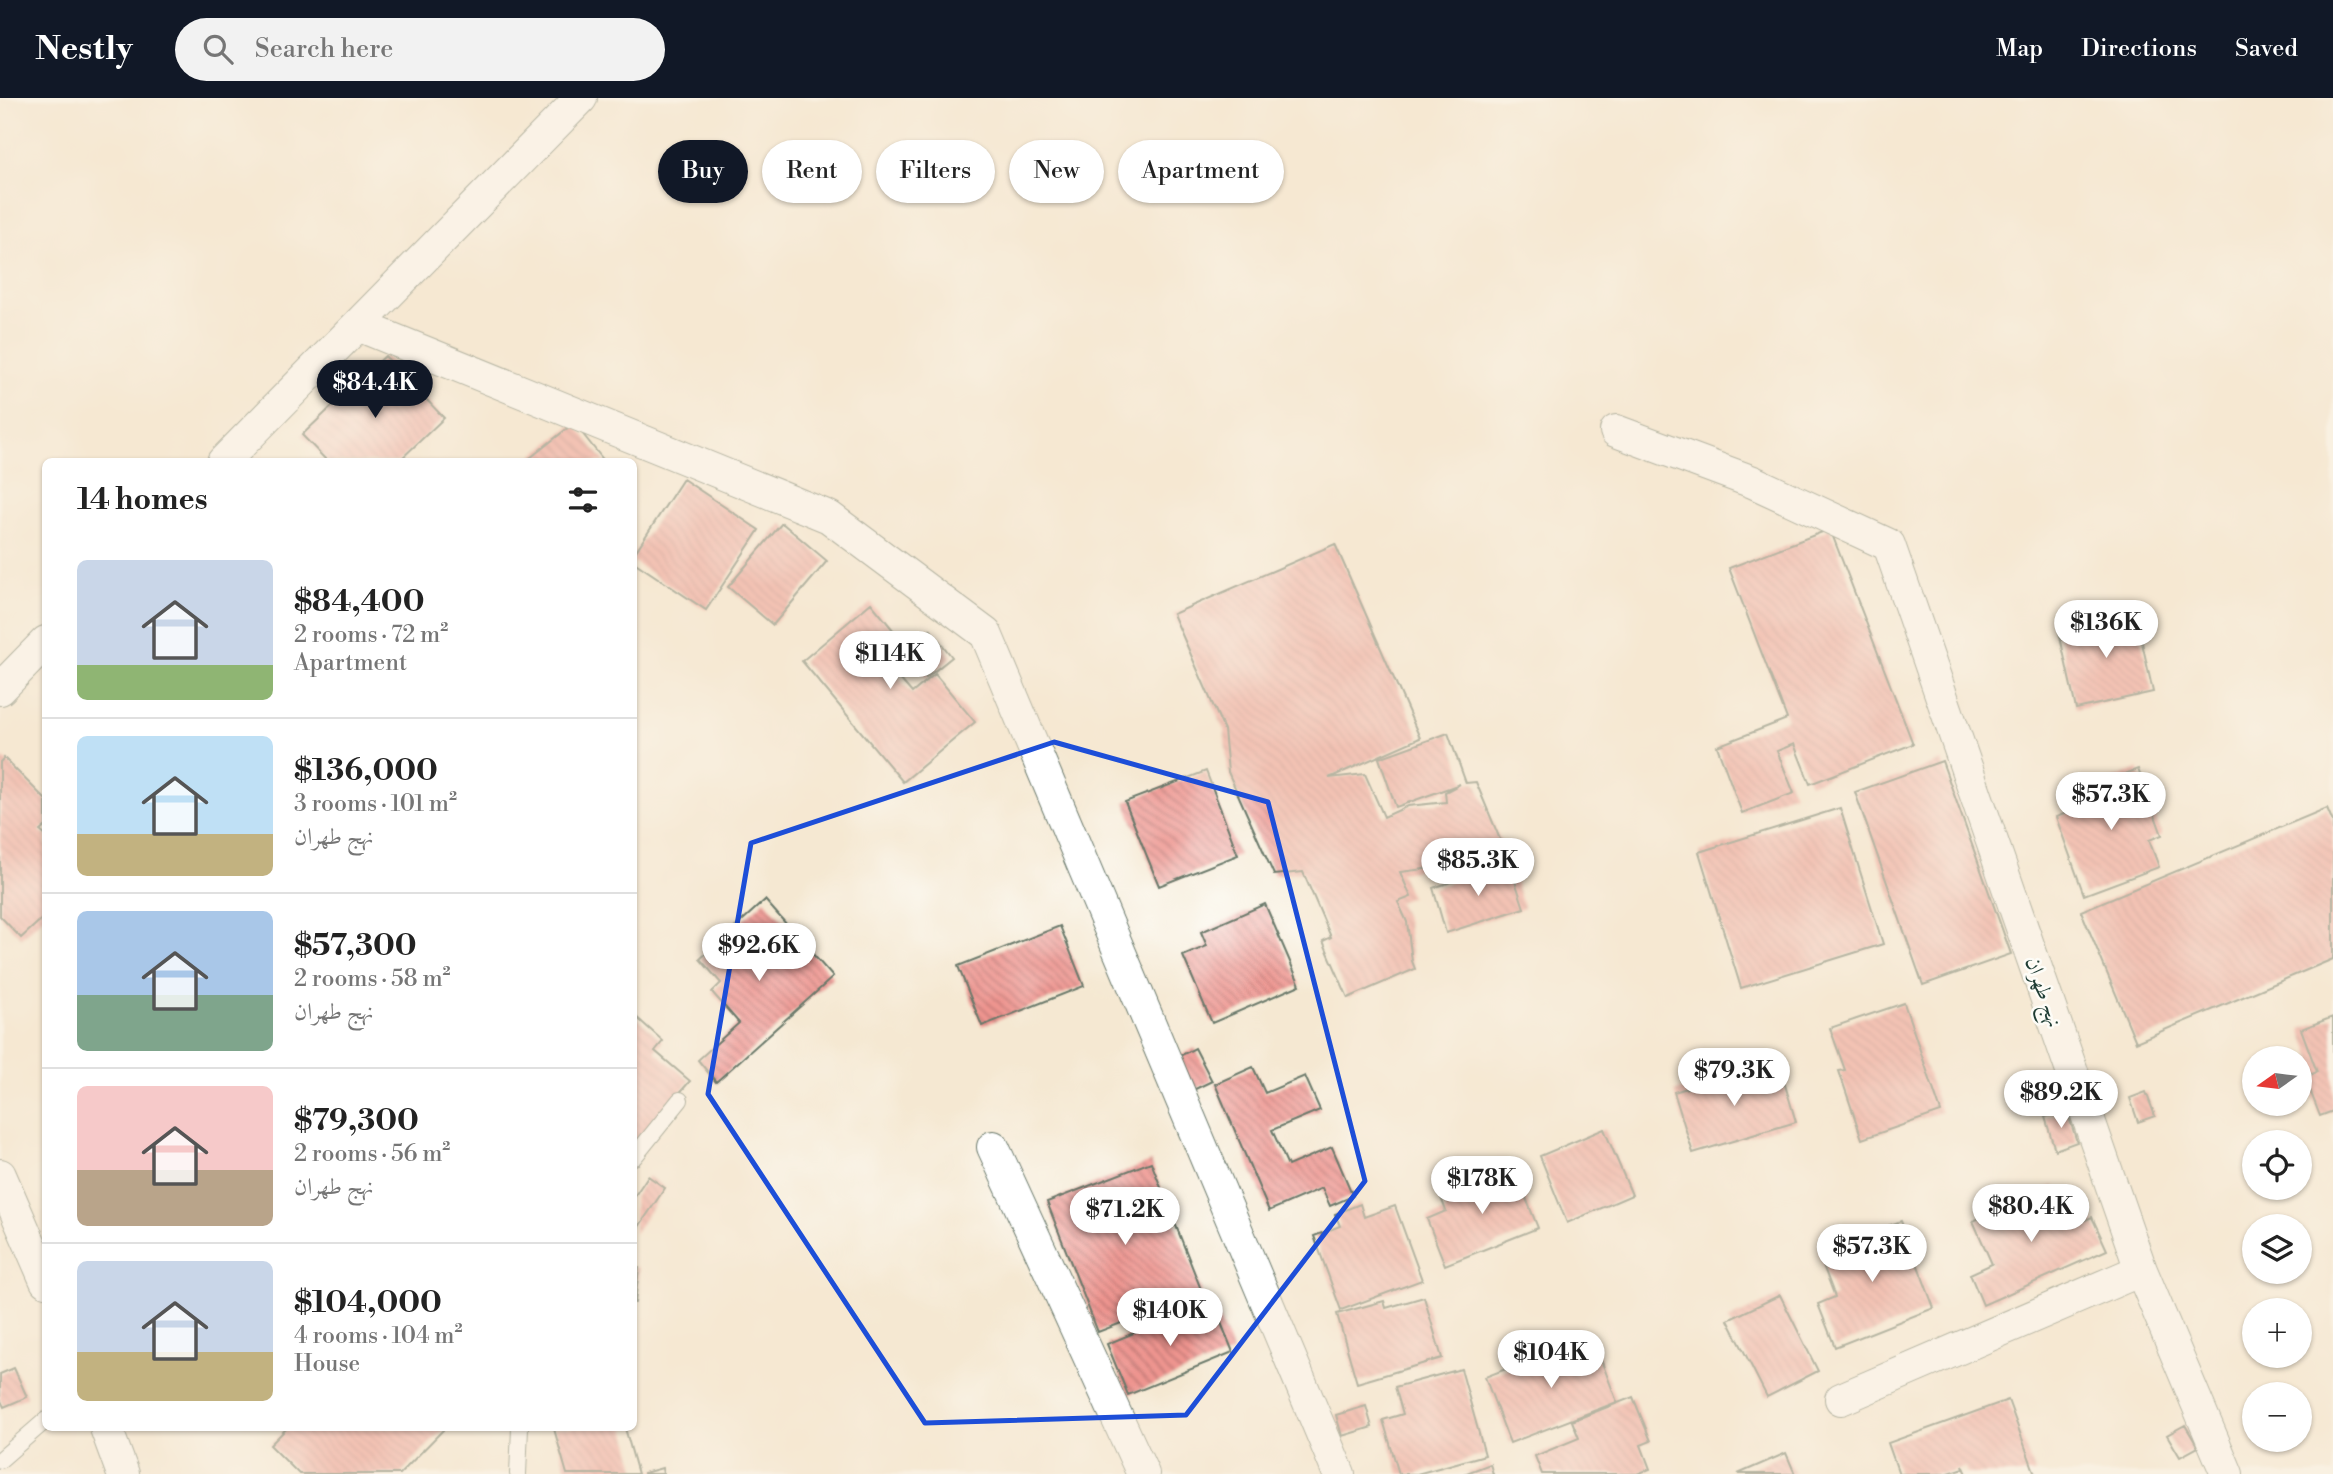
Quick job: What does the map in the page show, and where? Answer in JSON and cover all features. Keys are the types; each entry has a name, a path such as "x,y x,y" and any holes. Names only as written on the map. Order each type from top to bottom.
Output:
{"street":[{"path":"227,458 581,98"},
{"path":"358,325 829,517 986,634 1339,1474"},
{"name":"نهج طهران","path":"1616,431 1753,482 1889,545 2141,1270 2227,1474"},
{"path":"0,689 42,646"},
{"path":"993,1147 1143,1474"},
{"path":"0,1175 42,1272"},
{"path":"1841,1399 2141,1270"},
{"path":"107,1431 123,1474"}],"lane":[{"path":"637,1153 680,1100"},
{"path":"0,1460 42,1423"},
{"path":"518,1474 520,1431"}],"highlighted area":[{"path":"1054,742 1268,802 1365,1181 1186,1415 925,1423 708,1094 751,843"}],"building":[{"path":"385,356 444,418 402,458 324,458 302,435"},
{"path":"574,423 602,458 530,458"},
{"path":"683,479 759,530 706,610 637,564 637,549"},
{"path":"782,523 827,561 773,625 728,587"},
{"path":"1830,529 1913,744 1810,784 1794,744 1777,751 1794,793 1742,813 1717,746 1787,719 1729,568"},
{"path":"1335,544 1420,738 1329,778 1365,774 1384,817 1408,806 1446,802 1445,792 1460,784 1396,807 1379,758 1448,733 1466,783 1476,782 1507,856 1452,880 1444,863 1432,868 1400,872 1411,897 1398,902 1407,922 1415,969 1348,998 1323,941 1331,937 1303,872 1274,875 1228,772 1224,730 1173,614"},
{"path":"871,603 907,647 930,629 952,657 926,678 904,651 888,665 912,693 935,674 975,722 903,782 802,661"},
{"path":"2135,611 2153,692 2076,709 2058,628"},
{"path":"4,758 42,796 42,919 21,938 0,916 0,762"},
{"path":"1942,761 2011,954 1923,985 1855,792"},
{"path":"2138,769 2162,835 2149,840 2159,867 2084,895 2056,817 2075,810 2070,794"},
{"path":"1206,771 1238,855 1159,886 1125,802"},
{"path":"1840,808 1883,944 1741,988 1699,852"},
{"path":"2327,808 2333,822 2333,959 2136,1042 2081,911"},
{"path":"1509,863 1524,908 1446,933 1433,888"},
{"path":"765,900 833,977 716,1082 698,1060 739,1023 712,992 721,983 700,959"},
{"path":"1265,904 1300,985 1212,1023 1183,956 1207,946 1201,932"},
{"path":"1060,926 1084,986 982,1026 958,966"},
{"path":"1904,1003 1941,1112 1862,1139 1839,1071 1845,1070 1830,1028"},
{"path":"2333,1017 2333,1111 2320,1116 2312,1095 2312,1074 2317,1072 2312,1059 2312,1046 2307,1046 2301,1029"},
{"path":"637,1018 663,1041 655,1051 690,1081 637,1142"},
{"path":"1195,1048 1212,1081 1185,1094 1168,1062"},
{"path":"1253,1067 1265,1093 1305,1076 1320,1110 1272,1130 1288,1166 1332,1147 1353,1196 1330,1206 1322,1188 1269,1211 1215,1084"},
{"path":"1780,1068 1796,1122 1693,1153 1674,1092 1747,1070 1750,1077"},
{"path":"2146,1092 2155,1116 2138,1122 2130,1098"},
{"path":"2067,1111 2077,1142 2055,1150 2045,1117"},
{"path":"1604,1129 1632,1195 1567,1223 1540,1156"},
{"path":"1151,1162 1202,1292 1098,1332 1047,1202"},
{"path":"1513,1166 1538,1228 1445,1265 1427,1219 1446,1211 1440,1195"},
{"path":"648,1176 665,1188 637,1230 637,1192"},
{"path":"2054,1185 2072,1226 2092,1217 2107,1250 1983,1305 1970,1274 1992,1264 1973,1221"},
{"path":"1360,1204 1364,1217 1395,1206 1422,1280 1341,1310 1314,1236 1340,1226 1335,1214"},
{"path":"1901,1221 1934,1308 1835,1347 1818,1304 1835,1297 1818,1252"},
{"path":"1780,1295 1818,1371 1767,1397 1728,1320"},
{"path":"1424,1297 1442,1358 1357,1383 1337,1314 1384,1301 1386,1308"},
{"path":"1212,1301 1233,1352 1128,1395 1107,1344"},
{"path":"1592,1336 1617,1402 1510,1443 1485,1377"},
{"path":"14,1368 27,1397 4,1407 0,1399 0,1374"},
{"path":"1461,1369 1485,1455 1417,1474 1399,1474 1383,1420 1403,1414 1395,1387"},
{"path":"1633,1397 1651,1441 1641,1445 1650,1469 1637,1474 1542,1474 1535,1456 1579,1438 1572,1421"},
{"path":"2008,1400 2035,1474 1967,1474 1963,1465 1964,1468 1946,1474 1899,1474 1888,1443"},
{"path":"1366,1406 1372,1427 1342,1436 1336,1415"},
{"path":"2185,1425 2198,1447 2180,1457 2167,1435"},
{"path":"284,1431 442,1431 400,1474 299,1474 270,1445"},
{"path":"555,1431 626,1431 638,1474 567,1474"},
{"path":"1786,1453 1795,1474 1738,1474"},
{"path":"1490,1464 1493,1474 1464,1474"},
{"path":"662,1468 663,1474 644,1474 644,1473"}]}
